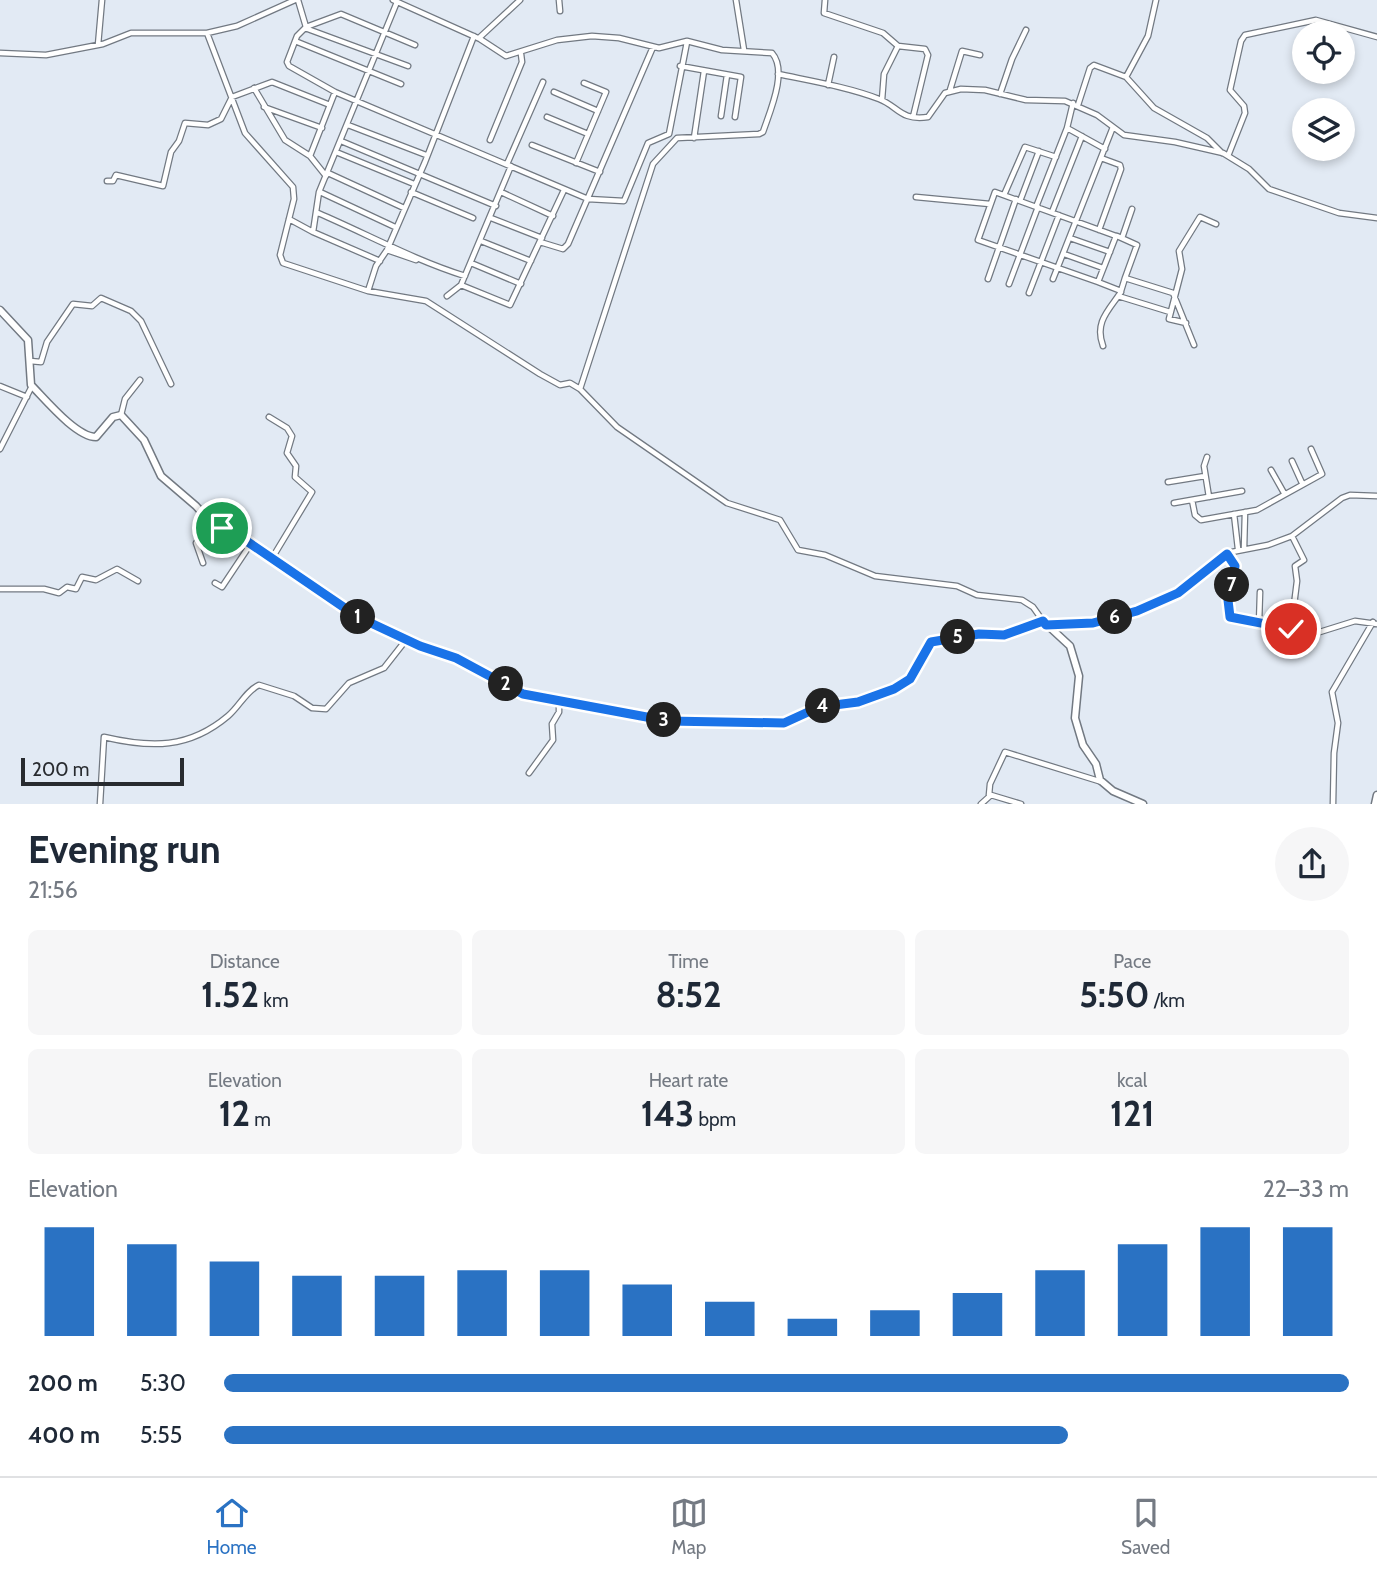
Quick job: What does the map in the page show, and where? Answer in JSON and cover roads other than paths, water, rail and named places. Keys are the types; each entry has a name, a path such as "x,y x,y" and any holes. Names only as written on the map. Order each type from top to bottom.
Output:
{"street":[{"path":"97,45 102,0"},
{"path":"0,52 36,56 97,45 131,33 207,33 237,26 296,0 305,27"},
{"path":"368,291 477,37 520,0"},
{"path":"559,0 560,11"},
{"path":"737,0 744,50"},
{"path":"825,0 824,13 883,33 898,46 925,49 928,52 914,117"},
{"path":"1126,77 1148,36 1156,0"},
{"path":"313,232 318,213 319,192 387,32 395,1 477,37 506,56 521,54 574,37 611,37 653,47 670,47 687,41 722,50 772,52 778,63 778,74 761,133 677,138 652,167 580,389"},
{"path":"415,45 341,15 305,27 295,41 287,64 335,92 588,200 622,202 626,200 648,143 670,132 680,66 687,41"},
{"path":"1225,155 1245,113 1245,108 1230,90 1241,41 1245,35 1316,20 1377,37"},
{"path":"305,27 408,66"},
{"path":"1000,94 1026,30"},
{"path":"207,33 245,132 290,181 294,199 280,255 284,263 368,291 426,301 540,374 560,385 570,383 580,389 617,427 727,503 780,520 798,550 825,555 875,576 957,586 977,595 1022,600 1070,646 1079,676 1075,718 1083,745 1096,764 1103,783"},
{"path":"295,41 401,83"},
{"path":"882,100 884,74 898,46"},
{"path":"491,218 565,249 653,47"},
{"path":"778,74 882,100 892,109 914,117 928,117 950,90 962,51 980,55"},
{"path":"490,140 522,62 521,54"},
{"path":"828,85 834,57"},
{"path":"1009,284 1092,65 1126,77 1154,108 1207,138 1225,155 1249,169 1269,189 1339,213 1377,218"},
{"path":"680,66 741,77 735,117"},
{"path":"694,138 704,71"},
{"path":"721,116 727,75"},
{"path":"107,181 113,181 116,175 163,186 171,152 180,141 185,123 213,124 222,118 232,97 254,88 272,82 330,105"},
{"path":"447,296 461,285 471,264 543,82"},
{"path":"576,163 606,92 584,83"},
{"path":"254,88 285,140 310,156 327,174 404,208"},
{"path":"950,90 974,88 1026,100 1075,104 1132,138 1167,141 1225,155"},
{"path":"310,156 335,92"},
{"path":"554,92 598,111"},
{"path":"263,107 322,128"},
{"path":"547,117 588,134"},
{"path":"348,124 426,155"},
{"path":"1053,279 1113,127"},
{"path":"1067,128 1105,149"},
{"path":"1052,212 1082,136"},
{"path":"341,141 496,206"},
{"path":"532,145 600,172"},
{"path":"1004,195 1024,148 1056,157"},
{"path":"988,279 1039,151"},
{"path":"336,152 414,184"},
{"path":"1099,230 1121,169 1120,165 1101,158"},
{"path":"461,285 508,306 521,284 564,190"},
{"path":"319,192 395,227"},
{"path":"411,192 473,218"},
{"path":"501,192 552,216"},
{"path":"1103,346 1099,336 1103,314 1120,293 1137,245 995,192 978,240 1098,282 1120,293 1170,312"},
{"path":"916,197 990,204"},
{"path":"1122,238 1132,209"},
{"path":"318,213 427,264 465,276"},
{"path":"1030,293 1059,215"},
{"path":"1187,323 1169,319 1182,268 1179,251 1199,218 1203,217 1216,224"},
{"path":"289,219 380,261"},
{"path":"1098,282 1116,236"},
{"path":"1070,238 1110,252"},
{"path":"481,241 531,261"},
{"path":"1064,254 1103,268"},
{"path":"471,264 521,284"},
{"path":"1125,278 1174,293 1194,345"},
{"path":"30,361 41,362 47,342 73,304 92,306 101,298 131,310 141,321 172,384"},
{"path":"0,310 26,336 32,386 0,449"},
{"path":"121,415 125,399 139,380"},
{"path":"0,386 27,397"},
{"path":"32,386 67,422 90,438 96,437 116,415 121,415"},
{"path":"121,415 144,440 160,476 196,506 210,523 250,544 358,617 407,640 456,658 523,694 668,721 784,723 819,707 858,702 894,689 914,675 931,642 979,634 1004,635 1045,623 1093,623 1137,611 1178,593 1227,554 1268,545 1292,536 1342,498 1350,495 1377,496"},
{"path":"269,418 287,428 291,435 287,453 296,466 295,477 312,492 271,560"},
{"path":"1192,500 1195,515 1201,520 1257,510 1322,474 1311,449"},
{"path":"1207,457 1203,466 1209,497"},
{"path":"1292,461 1302,483"},
{"path":"1271,470 1284,493"},
{"path":"1168,482 1205,476"},
{"path":"1174,503 1242,491"},
{"path":"1241,549 1245,512"},
{"path":"1234,514 1241,549"},
{"path":"203,563 196,543 210,523"},
{"path":"1291,629 1297,582 1295,566 1304,560 1292,536"},
{"path":"215,583 222,587 250,544"},
{"path":"1227,554 1235,566 1229,615 1235,620 1291,629 1303,636 1355,621 1375,623 1332,692 1338,721 1333,804"},
{"path":"0,589 44,589 59,593 66,587 76,589 82,577 96,580 117,569 138,581"},
{"path":"1259,624 1260,592"},
{"path":"100,804 104,737 140,746 190,738 228,716 259,685 294,696 312,708 326,709 349,683 384,668 407,640"},
{"path":"529,773 553,740 552,724 559,712 559,700"},
{"path":"981,804 989,795 990,785 1005,752 1103,783 1113,791 1143,804"},
{"path":"989,795 1021,804"},
{"path":"1375,804 1377,795"}]}
